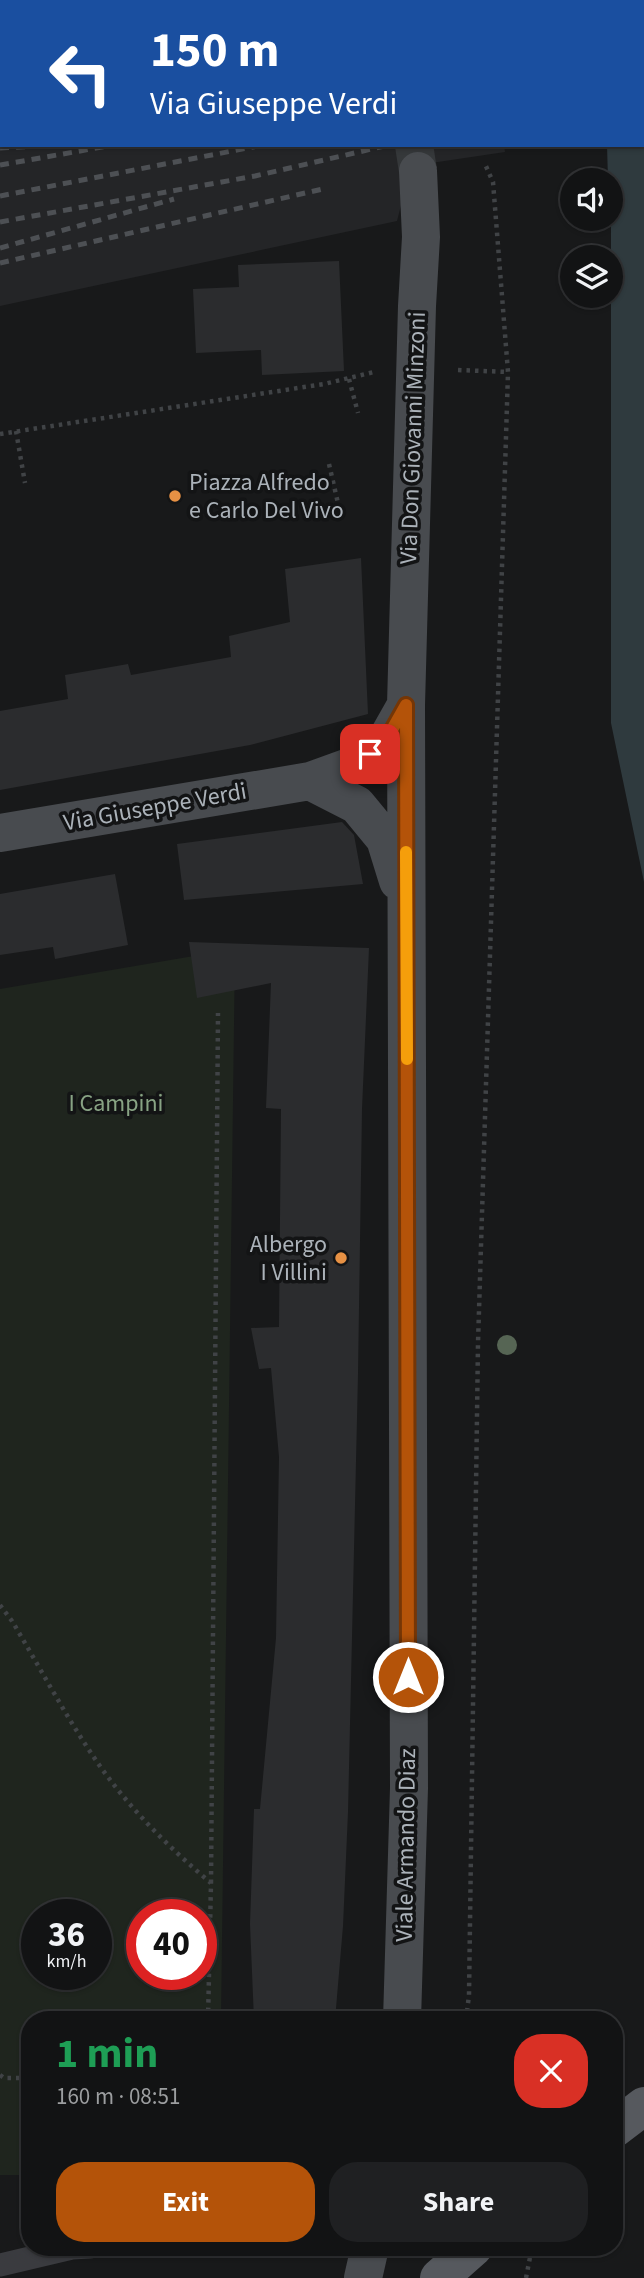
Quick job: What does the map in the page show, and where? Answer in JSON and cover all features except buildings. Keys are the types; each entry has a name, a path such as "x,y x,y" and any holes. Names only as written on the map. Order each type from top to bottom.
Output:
{"main road":[{"path":"623,2122 644,2106"},
{"path":"439,2278 464,2256"}],"street":[{"name":"Via Don Giovanni Minzoni","path":"406,705 421,237 418,171"},
{"name":"Via Giuseppe Verdi","path":"0,833 310,781 357,764 384,744 406,705"},
{"name":"Viale Armando Diaz","path":"402,2011 409,1788 406,705"},
{"path":"310,781 357,805 385,839 407,906"},
{"path":"363,2278 368,2256"}],"lane":[{"path":"0,2264 36,2256"}],"path":[{"path":"467,2011 478,1343 508,372 493,182 485,164"},
{"path":"458,370 508,372"},
{"path":"0,434 349,379 374,372"},
{"path":"349,379 358,413"},
{"path":"16,431 25,483"},
{"path":"329,464 340,512"},
{"path":"208,2011 218,1013"},
{"path":"0,1605 93,1756 124,1797 182,1858 211,1883"},
{"path":"0,2075 21,2078"},
{"path":"526,2278 530,2256"}],"shaded area":[{"path":"0,147 504,147 505,152 411,166 397,221 0,306"},
{"path":"607,147 644,147 644,882 611,723 611,308 623,308 623,245 611,245 611,231 623,231 623,168 608,168"}],"green space":[{"name":"I Campini","path":"235,949 221,2011 21,2011 21,2175 0,2175 0,989"}],"tunnel":[{"path":"414,147 418,171"}],"railway":[{"path":"0,148 19,147"},
{"path":"0,165 103,147"},
{"path":"0,196 253,147"},
{"path":"0,222 255,176 380,147"},
{"path":"0,263 327,188"},
{"path":"0,248 174,199"}],"slow traffic":[{"path":"406,852 407,1059"}],"place":[{"name":"Piazza Alfredo e Carlo Del Vivo","path":"175,496"},
{"name":"Albergo I Villini","path":"341,1258"}],"route":[{"path":"370,754 384,744 406,705 408,1677"}]}
